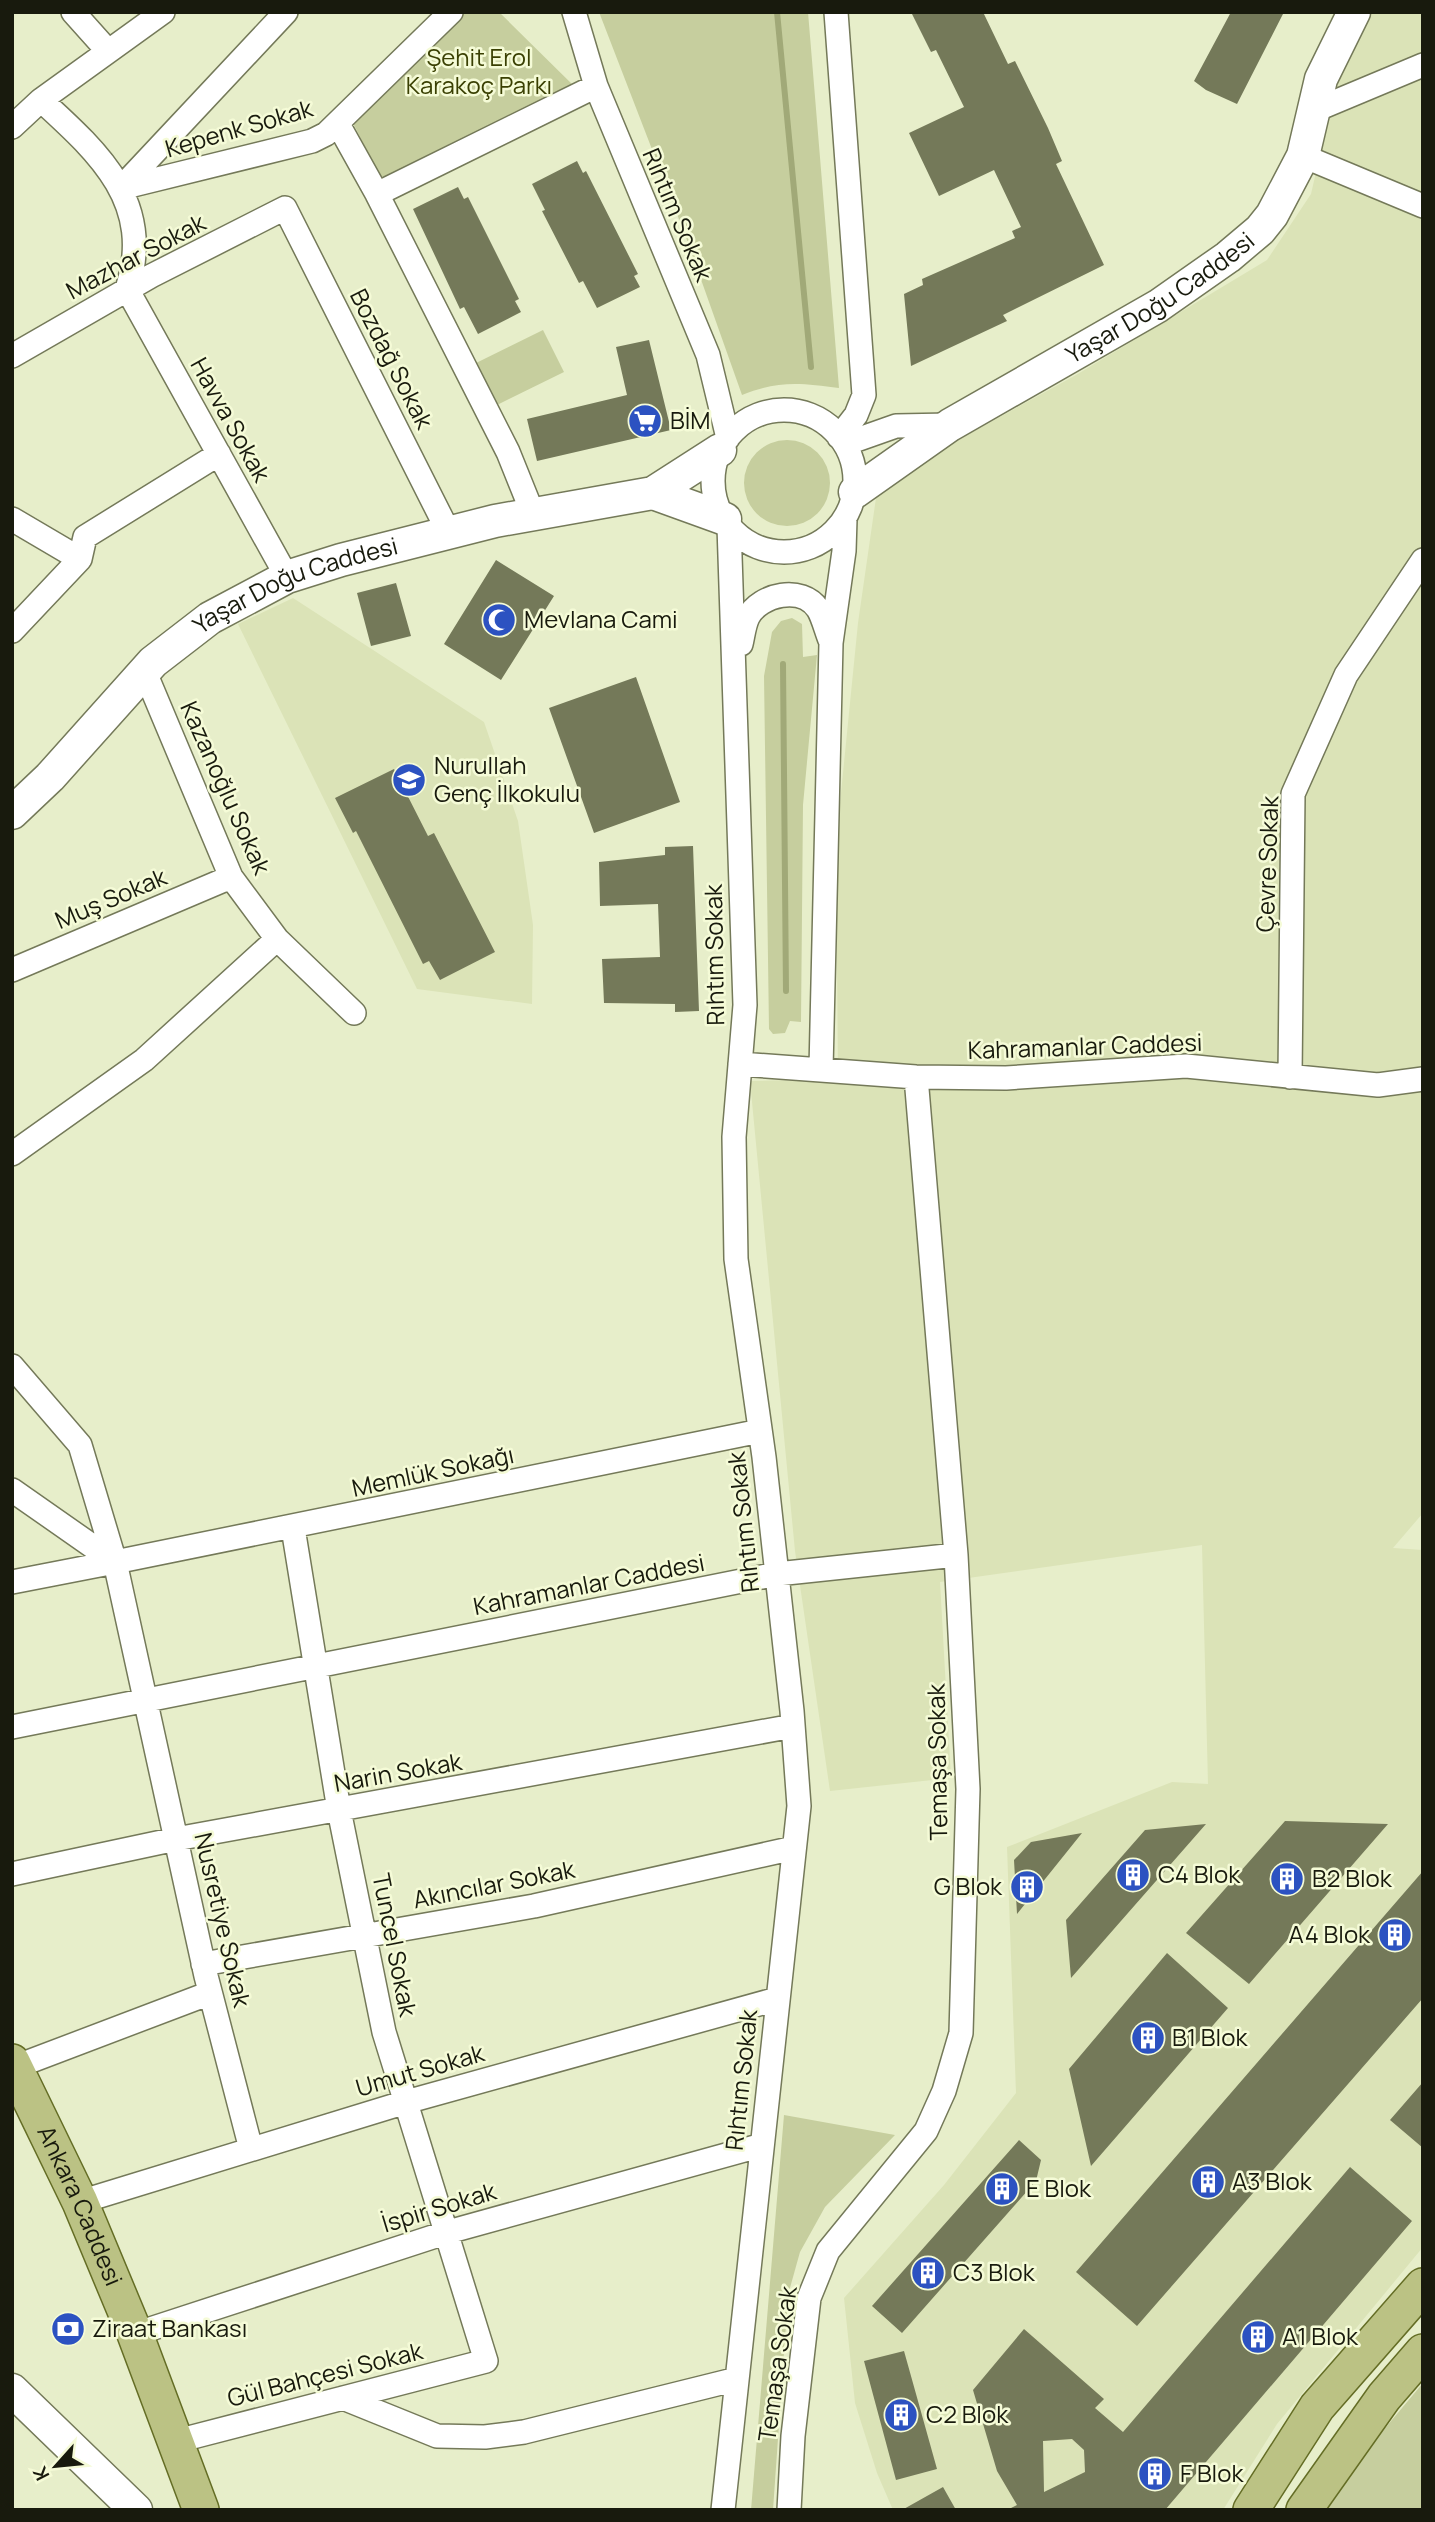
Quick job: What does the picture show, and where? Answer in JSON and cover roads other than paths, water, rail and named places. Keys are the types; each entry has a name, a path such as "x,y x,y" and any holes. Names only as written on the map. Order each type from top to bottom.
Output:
{"main road":[{"name":"Ankara Caddesi","path":"14,2065 80,2202 135,2334 201,2510"},
{"name":"Ankara Caddesi","path":"12,2104 136,2389 180,2510"},
{"path":"1251,2510 1317,2407 1423,2286"},
{"path":"1304,2510 1384,2397 1423,2352"}],"street":[{"path":"73,12 107,50"},
{"path":"12,127 41,100 163,12"},
{"path":"121,188 286,12"},
{"name":"Kepenk Sokak","path":"121,188 312,141 338,124 451,12"},
{"name":"Rıhtım Sokak","path":"574,12 596,86 708,355 724,444"},
{"path":"836,12 864,395 842,441"},
{"name":"Yaşar Doğu Caddesi","path":"850,506 950,425 1158,306 1228,257 1260,230 1272,215 1303,156 1312,111 1330,56 1354,12"},
{"path":"1312,111 1423,65"},
{"path":"377,194 596,86"},
{"path":"41,100 84,140 121,188 135,235 135,262 127,289"},
{"path":"338,124 377,194 508,452 533,514"},
{"path":"1303,156 1423,206"},
{"name":"Mazhar Sokak","path":"12,356 127,289 285,208"},
{"name":"Bozdağ Sokak","path":"285,208 449,533"},
{"name":"Havva Sokak","path":"127,289 287,577"},
{"path":"653,493 724,444 747,420 767,412 787,410 811,415 831,427 842,441 855,468 831,643 821,1069"},
{"path":"842,441 896,426 950,425"},
{"path":"724,444 714,470 714,491 727,522 747,542 766,550 790,553 813,547 833,534 850,506"},
{"path":"12,631 80,559 85,537 219,454"},
{"path":"653,493 727,522"},
{"name":"Yaşar Doğu Caddesi","path":"12,813 50,777 144,670 186,633 287,577 449,533 533,514 653,493"},
{"path":"12,519 80,559"},
{"name":"Rıhtım Sokak","path":"723,2510 799,1806 777,1574 736,1259 734,1137 746,1005 727,522"},
{"name":"Çevre Sokak","path":"1290,1077 1293,794 1346,676 1423,560"},
{"path":"734,668 748,616 762,601 785,594 808,598 818,609 831,643"},
{"name":"Kazanoğlu Sokak","path":"144,670 231,877 277,939 354,1013"},
{"name":"Muş Sokak","path":"12,970 231,877"},
{"path":"12,1154 144,1060 277,939"},
{"name":"Kahramanlar Caddesi","path":"740,1064 916,1077 1053,1076 1186,1066 1378,1086 1423,1079"},
{"path":"916,1077 956,1555"},
{"name":"Nusretiye Sokak","path":"12,1366 80,1445 115,1562 203,1964 251,2149"},
{"name":"Memlük Sokağı","path":"12,1582 293,1528 760,1431"},
{"path":"12,1490 115,1562"},
{"name":"Tuncel Sokak","path":"293,1528 339,1810 384,2032 486,2361"},
{"name":"Kahramanlar Caddesi","path":"12,1727 777,1574 956,1555"},
{"name":"Temaşa Sokak","path":"789,2510 793,2436 809,2298 828,2251 926,2131 944,2091 961,2033 968,1789 956,1555"},
{"name":"Narin Sokak","path":"12,1874 176,1839 793,1726"},
{"name":"Akıncılar Sokak","path":"203,1964 534,1906 794,1848"},
{"path":"14,2065 210,1993"},
{"name":"Umut Sokak","path":"80,2202 406,2102 777,1999"},
{"name":"İspir Sokak","path":"135,2334 448,2232 762,2145"},
{"name":"Gül Bahçesi Sokak","path":"177,2441 486,2361"},
{"path":"343,2398 437,2436 485,2437 524,2432 737,2379"},
{"path":"12,2390 136,2510"}],"waterway":[{"path":"777,12 811,367"},
{"path":"783,664 786,991"}],"place":[{"name":"BİM","path":"645,421"},
{"name":"Mevlana Cami","path":"499,620"},
{"name":"Nurullah Genç İlkokulu","path":"409,780"},
{"name":"C4 Blok","path":"1133,1875"},
{"name":"B2 Blok","path":"1287,1879"},
{"name":"G Blok","path":"1027,1887"},
{"name":"A4 Blok","path":"1395,1935"},
{"name":"B1 Blok","path":"1148,2038"},
{"name":"A3 Blok","path":"1208,2182"},
{"name":"E Blok","path":"1002,2189"},
{"name":"C3 Blok","path":"928,2273"},
{"name":"Ziraat Bankası","path":"68,2329"},
{"name":"A1 Blok","path":"1258,2337"},
{"name":"C2 Blok","path":"901,2415"},
{"name":"F Blok","path":"1155,2474"}],"park label":[{"name":"Şehit Erol Karakoç Parkı","path":"479,72"}]}
